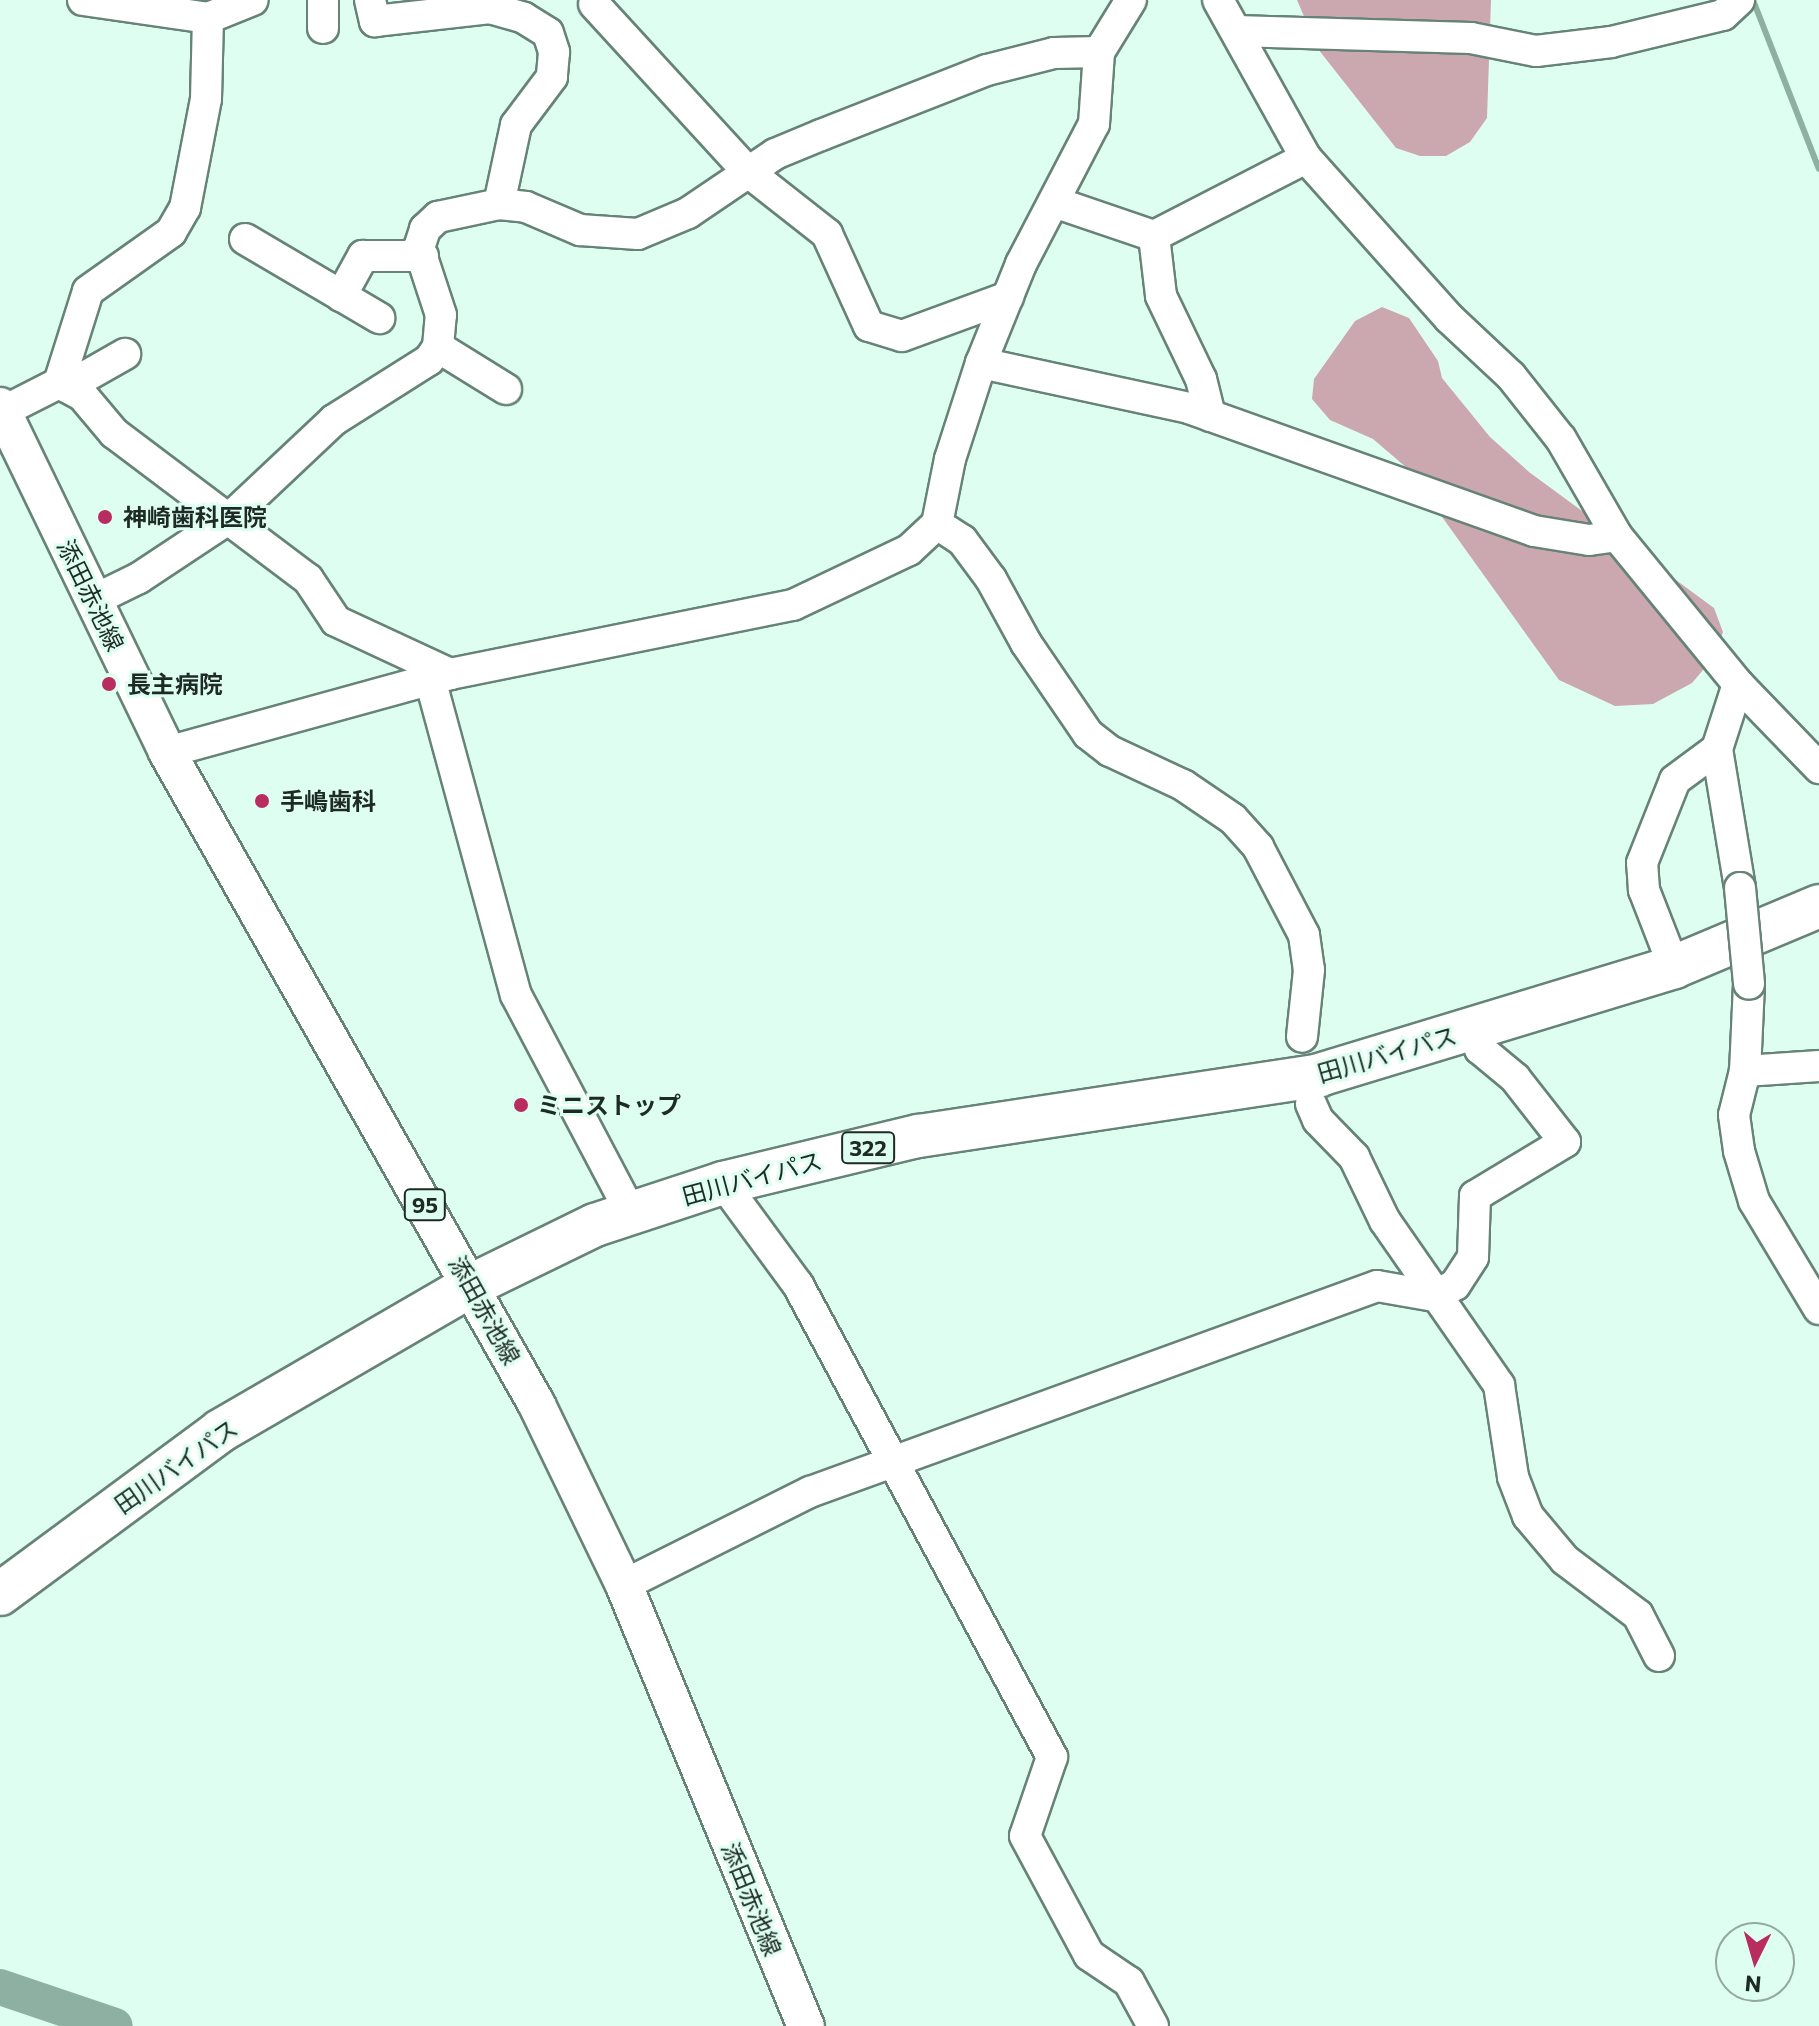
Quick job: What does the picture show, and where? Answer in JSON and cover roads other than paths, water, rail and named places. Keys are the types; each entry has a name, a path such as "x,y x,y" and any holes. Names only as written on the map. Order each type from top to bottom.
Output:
{"highway":[{"name":"田川バイパス","path":"0,1594 220,1431 472,1285 631,1213 723,1183 918,1136 1319,1075 1674,967 1819,906"}],"main road":[{"name":"添田赤池線","path":"1,410 167,752 252,910 472,1285 624,1585 806,2026"}],"street":[{"path":"83,0 208,18 253,0"},
{"path":"370,0 375,21 490,8 548,33 554,52 552,77 516,125 499,204"},
{"path":"167,752 440,676 793,605 879,568 937,524 950,459 981,363 1008,297 1094,124 1099,52 1131,0"},
{"path":"1218,0 1306,158 1449,318 1511,376 1561,439 1617,536 1738,684 1819,768"},
{"path":"1236,31 1471,38 1536,51 1611,42 1723,15 1739,0"},
{"path":"594,4 747,171 827,234 869,326 886,335 902,336 1008,297"},
{"path":"63,385 88,291 171,232 185,208 206,99 208,18"},
{"path":"94,600 139,578 231,517 334,420 429,360 438,347 441,315 419,248 425,229 438,217 499,204 526,207 580,230 638,234 688,213 747,171 821,135 987,70 1054,53 1099,52"},
{"path":"1057,203 1154,236 1306,158"},
{"path":"1154,236 1161,296 1201,379 1210,416"},
{"path":"245,239 379,318"},
{"path":"341,296 363,256 423,256"},
{"path":"438,347 506,389"},
{"path":"1,410 63,385 125,354"},
{"path":"981,363 1210,416 1534,531 1589,540 1617,536"},
{"path":"63,385 82,395 114,433 231,517 308,579 336,621 440,676 516,995 631,1213"},
{"path":"937,524 962,540 991,579 1026,643 1088,734 1110,751 1183,785 1233,819 1258,847 1304,935 1309,970 1302,1037"},
{"path":"1738,684 1717,749 1740,888 1749,984 1745,1071 1734,1115 1754,1201 1819,1309"},
{"path":"1674,967 1644,890 1642,863 1675,780 1717,749"},
{"path":"624,1585 810,1492 1377,1286 1434,1296 1455,1285 1473,1257 1475,1196 1565,1142 1515,1078 1480,1049 1473,1029"},
{"path":"1745,1071 1819,1066"},
{"path":"1311,1104 1318,1120 1354,1157 1385,1221 1434,1296 1499,1385 1513,1477 1528,1516 1565,1560 1638,1615 1659,1656"},
{"path":"723,1183 798,1285 896,1462 1052,1757 1025,1836 1089,1955 1129,1982 1153,2026"}],"waterway":[{"path":"1753,0 1819,169"},
{"path":"0,1987 115,2026"}],"place":[{"name":"神崎歯科医院","path":"105,517"},
{"name":"長主病院","path":"109,684"},
{"name":"手嶋歯科","path":"262,801"},
{"name":"ミニストップ","path":"521,1105"}]}
